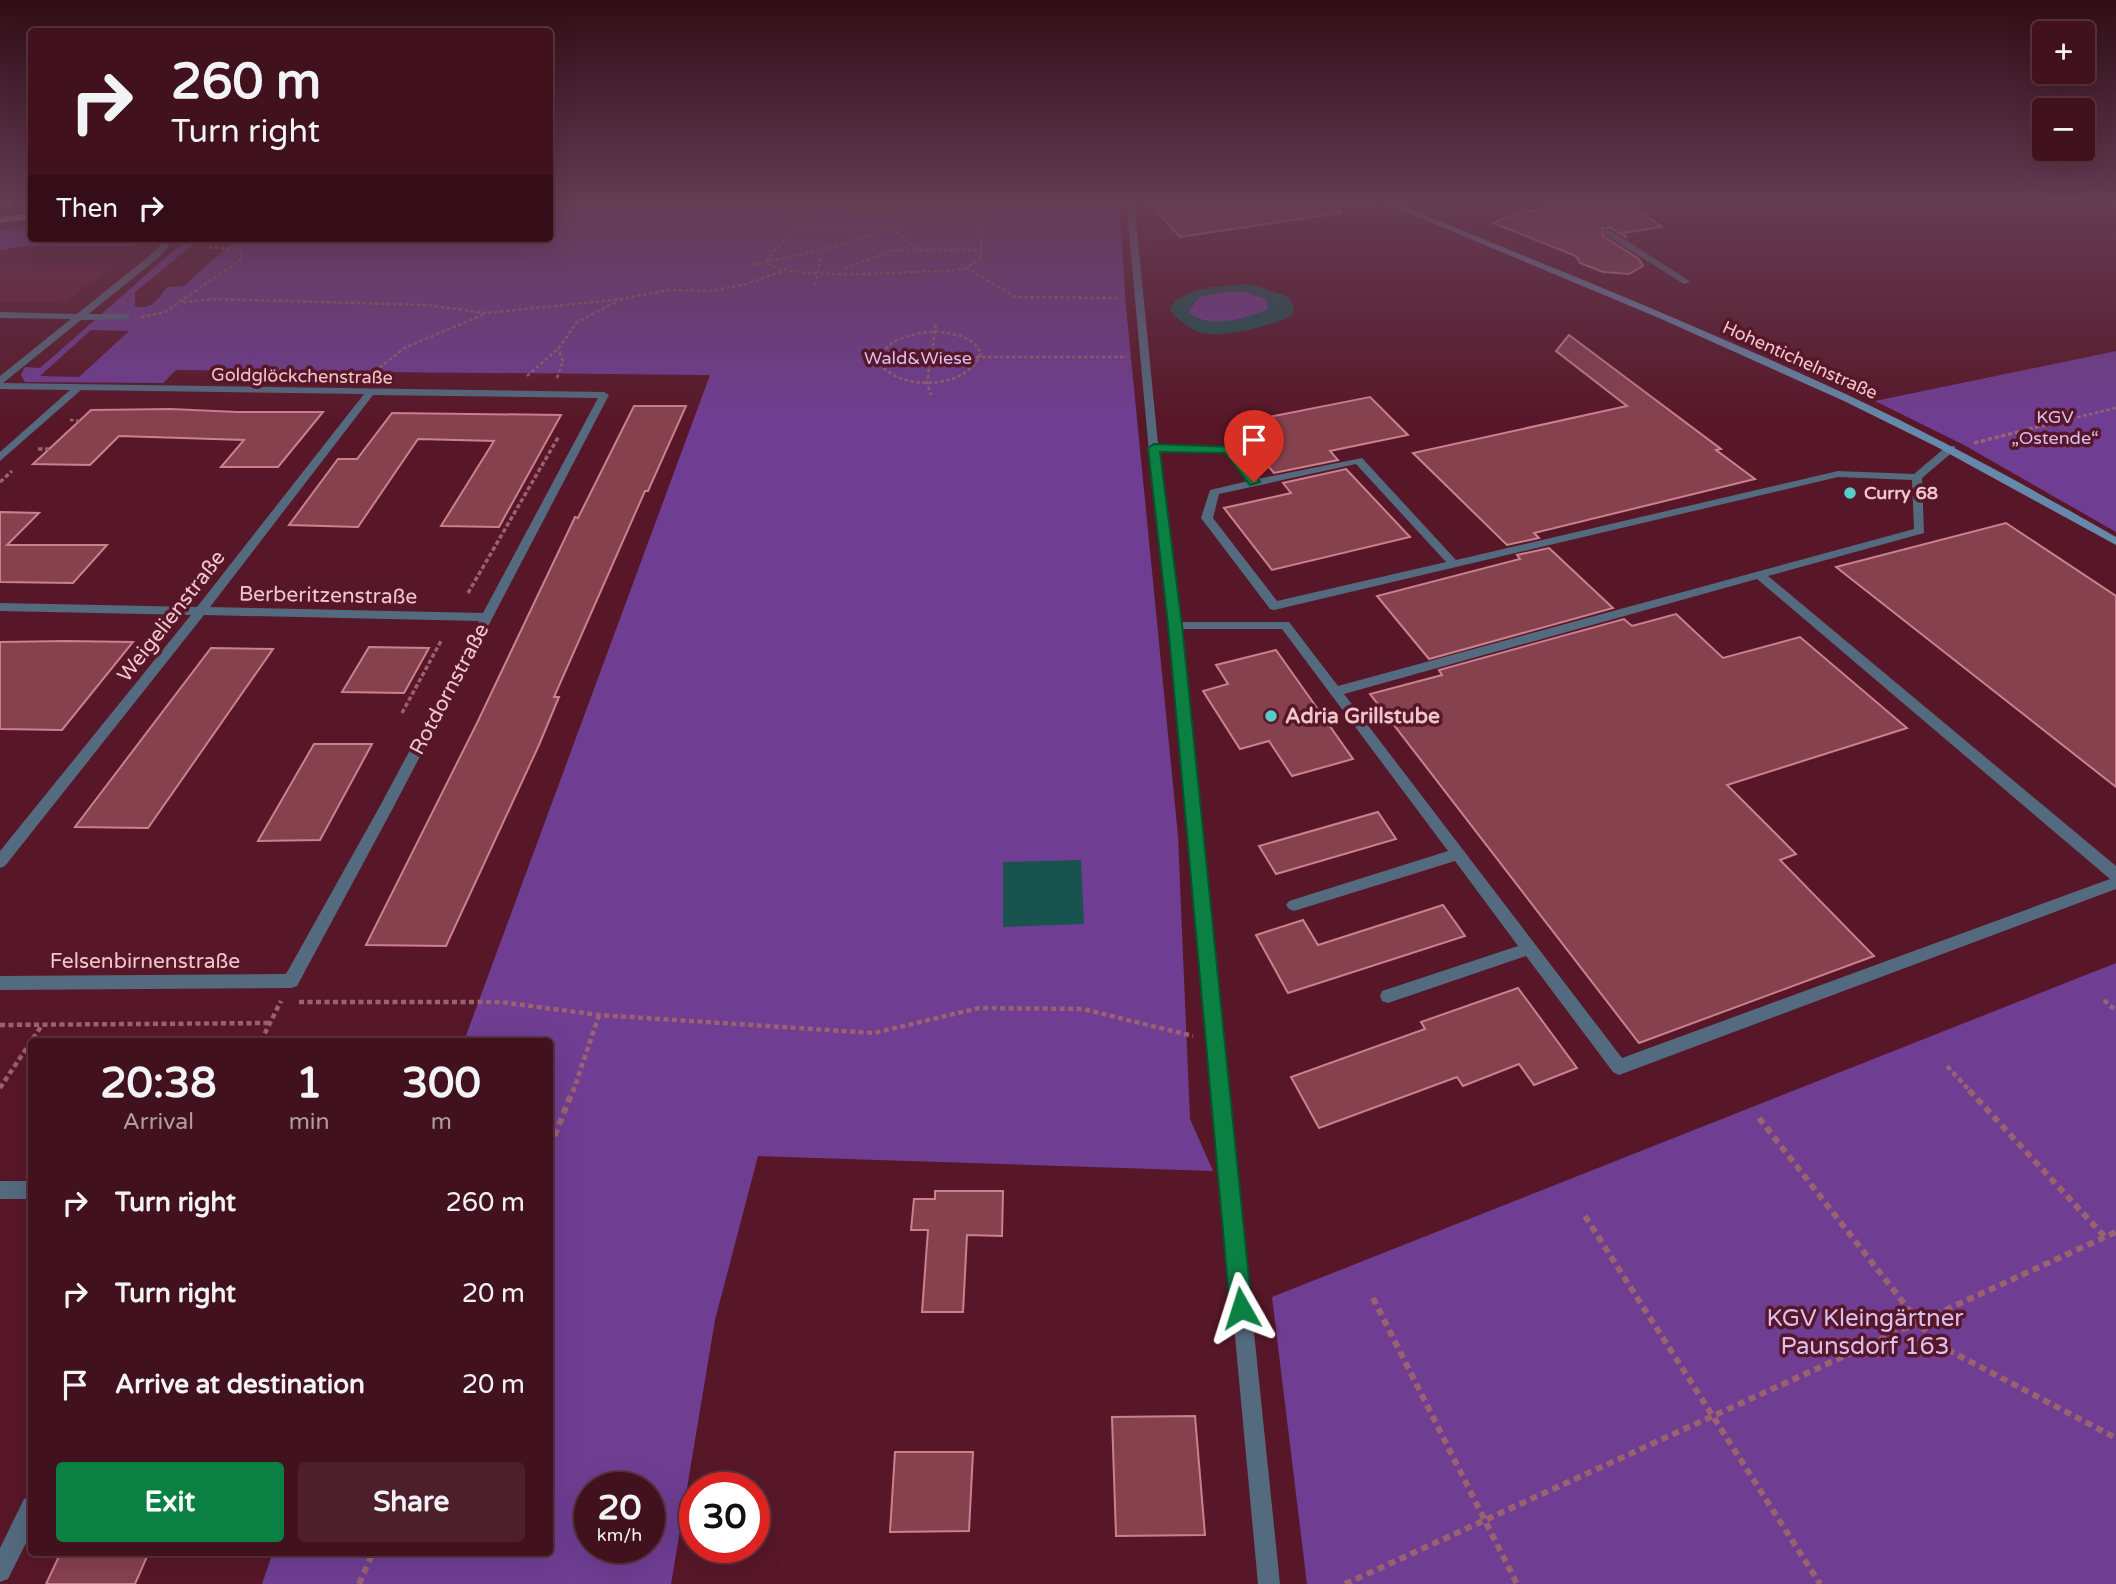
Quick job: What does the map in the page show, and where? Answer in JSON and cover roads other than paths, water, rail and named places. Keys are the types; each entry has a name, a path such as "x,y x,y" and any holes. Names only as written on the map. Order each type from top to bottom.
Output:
{"main road":[{"name":"Hohentichelnstraße","path":"1558,274 1752,355 1951,448 2116,542"}],"street":[{"path":"0,383 133,274"},
{"path":"1138,274 1154,448 1175,625 1269,1584"},
{"path":"1674,274 1687,282"},
{"path":"0,315 126,317"},
{"name":"Goldglöckchenstraße","path":"0,383 78,388 604,395"},
{"path":"0,458 78,388"},
{"name":"Weigelienstraße","path":"0,862 370,393"},
{"name":"Rotdornstraße","path":"291,981 604,395"},
{"path":"1154,448 1229,450 1254,482"},
{"path":"1274,607 1839,474 1917,477 1951,448"},
{"path":"1454,564 1358,460 1214,492 1207,518 1619,1068 2116,883"},
{"path":"1336,691 1920,531 1917,477"},
{"path":"1759,575 2116,875"},
{"name":"Berberitzenstraße","path":"0,607 487,617"},
{"path":"1175,625 1285,625"},
{"path":"1294,905 1458,854"},
{"path":"1388,996 1528,949"},
{"name":"Felsenbirnenstraße","path":"0,983 291,981"},
{"path":"0,1190 28,1190"},
{"path":"0,1571 28,1515"}],"water":[{"path":"1251,284 1286,296 1294,305 1292,315 1259,328 1205,334 1182,322 1170,310 1175,302 1193,291","holes":["1227,291 1246,292 1266,299 1268,309 1239,319 1217,322 1206,321 1188,312 1199,297"]},
{"path":"1081,860 1084,924 1003,927 1003,862"}],"place":[{"name":"Curry 68","path":"1850,493"},
{"name":"Adria Grillstube","path":"1271,716"}],"park label":[{"name":"Wald&Wiese","path":"918,358"},
{"name":"KGV „Ostende“","path":"2055,427"},
{"name":"KGV Kleingärtner Paunsdorf 163","path":"1865,1332"}]}
